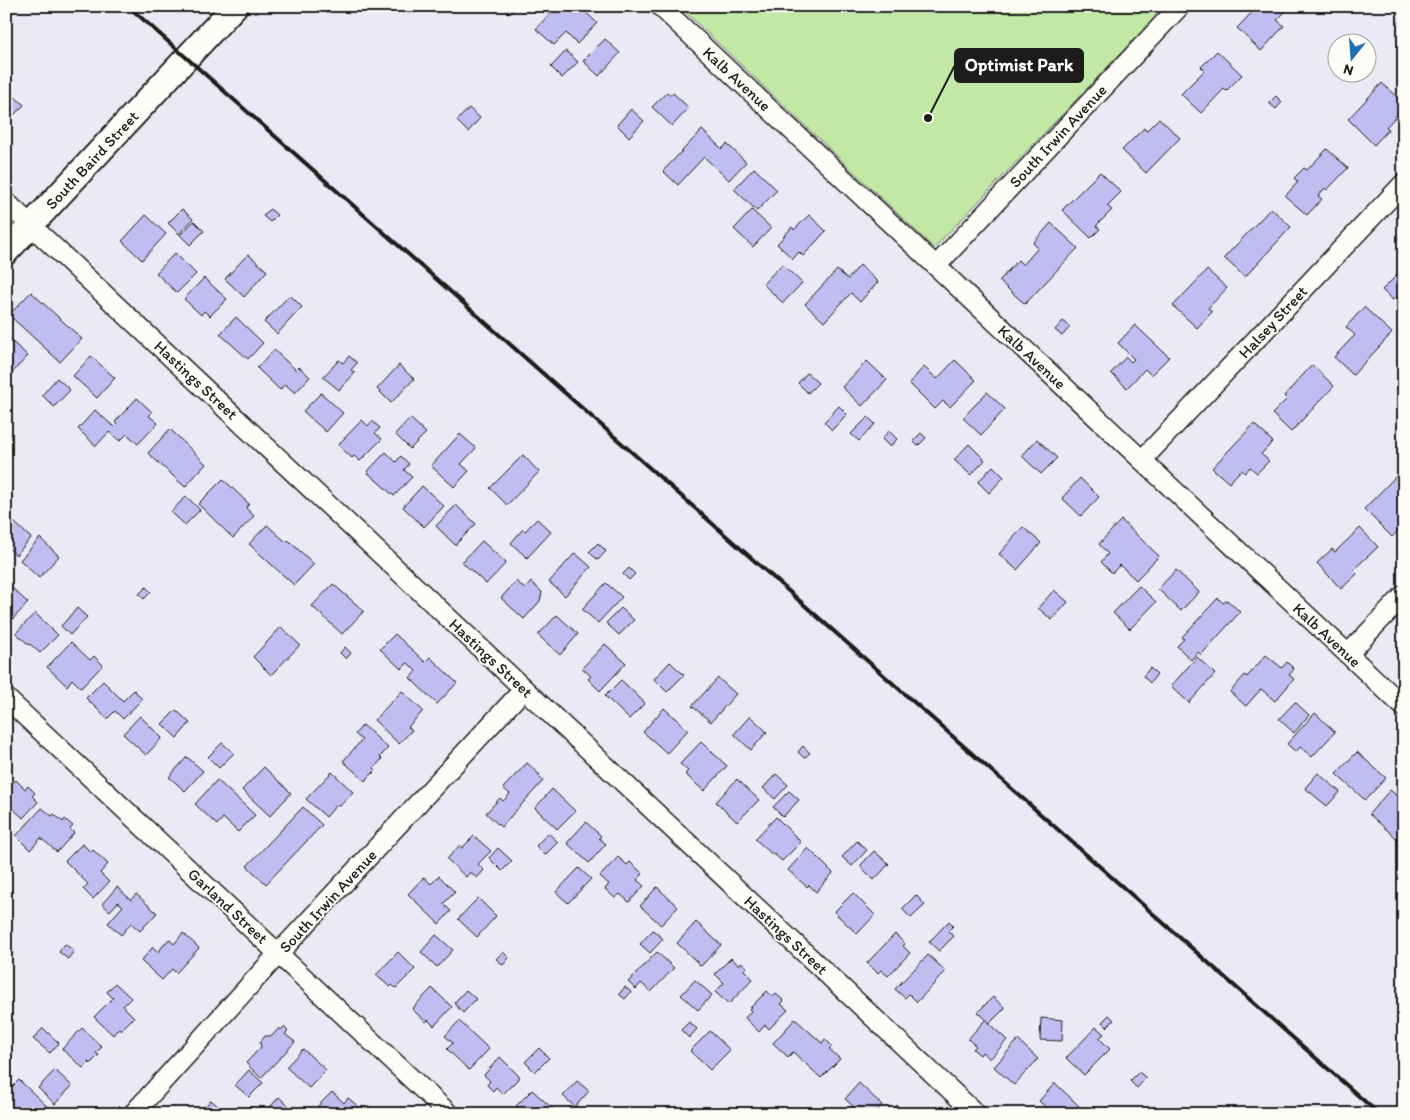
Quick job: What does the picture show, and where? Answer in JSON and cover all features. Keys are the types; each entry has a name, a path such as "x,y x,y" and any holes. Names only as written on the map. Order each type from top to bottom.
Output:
{"street":[{"name":"South Baird Street","path":"6,252 235,6"},
{"name":"Kalb Avenue","path":"660,6 1404,707"},
{"name":"South Irwin Avenue","path":"936,266 1180,6"},
{"name":"Halsey Street","path":"1142,460 1404,183"},
{"name":"Hastings Street","path":"6,202 976,1114"},
{"path":"1348,654 1404,595"},
{"name":"South Irwin Avenue","path":"133,1114 279,953 524,689"},
{"name":"Garland Street","path":"6,698 449,1114"}],"green space":[{"path":"679,6 1166,6 934,248"}],"building":[{"path":"502,6 517,6 510,14"},
{"path":"557,6 579,6 597,23 577,44 566,33 554,45 536,29"},
{"path":"1258,6 1291,6 1277,20 1284,26 1261,51 1237,28"},
{"path":"605,39 620,53 599,76 583,61"},
{"path":"566,51 578,62 562,78 551,67"},
{"path":"1217,51 1242,75 1226,91 1224,89 1201,113 1181,94 1205,70 1201,67"},
{"path":"1382,83 1404,104 1404,108 1386,127 1389,129 1374,145 1348,119"},
{"path":"6,89 24,105 6,123"},
{"path":"667,92 670,95 673,93 689,108 672,126 652,107"},
{"path":"1276,96 1282,102 1276,109 1269,103"},
{"path":"469,108 480,118 468,132 457,121"},
{"path":"631,109 644,121 629,137 617,125"},
{"path":"1159,118 1180,138 1146,173 1122,150 1144,128 1146,131"},
{"path":"702,130 722,149 727,144 746,162 729,180 704,157 678,185 663,171"},
{"path":"1327,149 1348,168 1327,190 1325,188 1318,196 1322,199 1307,215 1285,196 1298,182 1294,178 1304,168 1307,170"},
{"path":"754,168 777,190 757,211 734,189"},
{"path":"1100,172 1121,192 1107,206 1112,210 1096,226 1100,229 1091,238 1062,210"},
{"path":"1271,208 1291,227 1245,277 1224,258"},
{"path":"182,209 193,219 179,234 168,223"},
{"path":"270,209 277,215 270,222 263,216"},
{"path":"752,210 771,228 753,247 734,229"},
{"path":"146,215 166,234 142,260 122,241"},
{"path":"809,215 826,231 803,256 799,252 793,259 777,244 792,227 794,230"},
{"path":"194,221 204,231 190,245 180,235"},
{"path":"1051,223 1078,248 1025,304 999,281 1018,260 1023,265 1038,248 1033,243"},
{"path":"175,253 196,274 177,293 156,273"},
{"path":"248,254 267,271 244,297 225,279"},
{"path":"782,264 802,283 783,303 763,284"},
{"path":"860,265 878,282 860,302 851,293 824,322 805,304 837,270 848,279"},
{"path":"1404,265 1404,305 1396,297 1393,300 1382,290 1401,271 1400,269"},
{"path":"1207,270 1227,288 1208,308 1212,312 1197,328 1173,306"},
{"path":"204,278 227,299 210,316 204,311 201,315 184,299"},
{"path":"31,292 82,339 60,362 9,315"},
{"path":"290,295 302,307 277,334 264,322"},
{"path":"1364,307 1392,333 1353,375 1334,357 1355,335 1346,327"},
{"path":"236,317 263,343 248,359 220,334"},
{"path":"1063,321 1070,327 1062,336 1055,330"},
{"path":"1135,325 1169,357 1151,375 1145,369 1127,388 1111,373 1126,357 1131,362 1134,359 1118,343"},
{"path":"6,336 28,356 6,379"},
{"path":"274,350 296,370 299,367 310,377 295,393 285,384 280,390 257,368"},
{"path":"91,356 115,378 97,398 73,376"},
{"path":"349,356 357,363 351,370 355,373 339,390 323,377 339,360 343,363"},
{"path":"955,360 976,380 950,407 943,401 935,409 909,383 924,367 937,379"},
{"path":"867,361 887,380 862,406 842,387"},
{"path":"399,365 414,379 391,403 377,389"},
{"path":"1312,365 1334,386 1291,432 1272,414 1287,399 1284,396"},
{"path":"807,373 818,383 808,393 798,383"},
{"path":"57,378 70,390 54,407 42,395"},
{"path":"987,392 1005,409 981,435 963,418"},
{"path":"321,393 343,413 326,432 303,411"},
{"path":"137,398 152,412 149,416 158,423 138,444 127,434 120,441 109,432 96,446 78,429 95,410 114,427 117,424 115,422"},
{"path":"839,406 847,414 832,430 824,422"},
{"path":"868,417 875,424 859,441 851,434"},
{"path":"410,418 426,433 410,449 395,434"},
{"path":"362,420 368,426 372,421 380,428 375,433 382,439 360,461 354,456 352,458 338,445"},
{"path":"1254,424 1273,442 1261,454 1269,461 1257,473 1250,467 1245,473 1241,470 1229,483 1212,468"},
{"path":"170,429 206,464 185,487 148,453"},
{"path":"889,431 897,439 890,447 882,439"},
{"path":"921,433 926,438 918,446 913,441"},
{"path":"460,434 476,448 461,464 469,471 454,487 431,466"},
{"path":"1037,439 1057,458 1041,474 1022,456"},
{"path":"969,444 985,460 971,475 954,460"},
{"path":"386,452 396,462 401,456 409,464 404,470 412,477 394,496 367,472"},
{"path":"523,455 539,472 507,505 490,488"},
{"path":"993,466 1004,477 989,493 978,482"},
{"path":"1404,468 1404,525 1392,537 1364,509"},
{"path":"1080,478 1099,497 1081,516 1062,498"},
{"path":"223,479 249,504 246,508 254,516 233,538 198,504"},
{"path":"422,486 444,506 424,527 403,507"},
{"path":"186,496 200,510 185,525 171,512"},
{"path":"456,505 476,524 455,545 436,526"},
{"path":"537,519 551,532 527,558 511,543 523,529 525,531"},
{"path":"1121,520 1159,556 1136,580 1120,565 1112,573 1101,562 1108,554 1099,544"},
{"path":"14,522 31,538 16,555 6,546 6,531"},
{"path":"267,525 286,542 288,540 314,564 294,585 249,544"},
{"path":"1023,527 1041,543 1017,570 999,554"},
{"path":"1360,528 1378,547 1353,570 1357,574 1341,589 1317,563 1332,549 1335,552"},
{"path":"40,538 59,556 39,578 20,560"},
{"path":"482,541 506,563 486,584 462,562"},
{"path":"598,543 606,551 598,560 589,552"},
{"path":"575,553 591,567 565,596 549,582"},
{"path":"629,568 635,574 629,580 623,574"},
{"path":"1176,570 1199,592 1181,611 1158,589"},
{"path":"516,581 525,589 531,582 542,592 540,601 524,619 501,598"},
{"path":"7,583 28,603 7,625 6,624"},
{"path":"606,583 622,597 598,623 582,609"},
{"path":"333,584 364,611 342,634 312,606"},
{"path":"1139,586 1156,602 1130,629 1113,613"},
{"path":"146,587 151,592 144,599 139,594"},
{"path":"1054,590 1068,602 1052,620 1038,608"},
{"path":"1218,598 1223,603 1227,600 1240,612 1201,655 1198,652 1191,660 1177,646 1184,639 1182,637"},
{"path":"77,608 87,617 70,635 61,626"},
{"path":"621,608 634,620 619,635 606,623"},
{"path":"35,613 58,635 40,653 16,633"},
{"path":"557,615 578,634 560,655 538,635"},
{"path":"281,627 300,645 271,675 253,657"},
{"path":"395,634 425,662 430,657 457,683 437,704 410,678 416,671 408,663 401,669 380,649"},
{"path":"71,642 90,660 94,656 103,665 81,688 72,679 67,686 47,667"},
{"path":"605,644 626,663 600,691 588,679 591,676 582,668"},
{"path":"345,647 351,653 346,659 340,653"},
{"path":"1266,655 1282,668 1287,662 1294,669 1289,675 1294,679 1275,701 1261,689 1246,706 1230,692 1245,675 1247,677"},
{"path":"1197,657 1215,674 1189,703 1171,686"},
{"path":"670,662 684,675 667,692 654,679"},
{"path":"1150,668 1157,674 1150,683 1143,676"},
{"path":"718,678 736,694 711,722 692,706"},
{"path":"621,680 645,703 629,719 605,696"},
{"path":"103,681 123,701 134,690 142,699 123,719 115,711 107,719 86,698"},
{"path":"402,691 423,711 408,727 412,730 399,744 374,720"},
{"path":"1295,702 1309,715 1294,733 1279,719"},
{"path":"664,708 688,730 667,753 643,732"},
{"path":"176,710 190,723 177,738 162,724"},
{"path":"1315,713 1335,732 1312,757 1300,747 1296,752 1287,744"},
{"path":"140,716 162,738 146,755 123,734"},
{"path":"750,716 767,732 751,750 734,734"},
{"path":"363,725 388,748 374,768 376,770 365,781 343,761 362,740 355,734"},
{"path":"701,742 727,766 704,791 685,774 688,771 680,764"},
{"path":"222,743 234,753 219,768 208,757"},
{"path":"803,746 810,753 804,758 798,752"},
{"path":"1357,752 1386,778 1365,800 1336,774"},
{"path":"187,757 203,771 185,791 169,777"},
{"path":"527,763 540,775 538,776 543,781 501,827 486,813 500,798 503,801 510,794 503,788"},
{"path":"264,767 291,793 270,816 242,790"},
{"path":"332,772 353,792 339,807 337,804 326,817 306,799"},
{"path":"1318,773 1340,792 1327,806 1305,788"},
{"path":"776,774 788,785 775,799 763,788"},
{"path":"737,779 759,800 737,822 716,802"},
{"path":"16,780 25,789 28,786 35,793 32,796 38,802 23,818 6,802 6,790"},
{"path":"217,780 255,815 238,832 223,818 217,825 195,804"},
{"path":"552,789 575,811 557,829 535,808"},
{"path":"1390,790 1404,802 1404,845 1369,814"},
{"path":"789,791 799,800 783,817 773,807"},
{"path":"303,807 322,825 266,884 247,866"},
{"path":"42,808 52,816 54,814 63,822 65,819 73,826 70,829 74,833 57,852 41,838 30,850 16,836"},
{"path":"776,817 801,842 782,861 755,839"},
{"path":"586,822 601,836 599,838 606,844 589,863 567,843"},
{"path":"548,833 558,842 545,855 536,846"},
{"path":"474,836 491,851 478,864 484,870 477,878 470,872 466,877 447,859 460,845 462,848"},
{"path":"857,841 867,850 852,866 842,857"},
{"path":"82,844 91,852 93,850 108,864 100,873 109,882 93,899 83,889 88,884 65,861"},
{"path":"498,848 512,861 502,871 489,858"},
{"path":"808,848 833,873 816,892 809,885 807,887 788,870"},
{"path":"874,851 889,864 874,880 860,866"},
{"path":"618,857 627,865 630,862 643,874 637,880 644,886 629,902 620,894 615,898 605,889 609,884 600,876"},
{"path":"579,868 591,879 568,903 556,892"},
{"path":"439,876 455,892 443,904 451,911 439,924 408,894 424,877 431,884"},
{"path":"117,887 131,900 136,894 157,913 140,931 131,923 121,935 108,923 123,906 118,902 110,911 102,904"},
{"path":"657,887 678,907 661,925 640,906"},
{"path":"853,893 875,915 857,934 834,912"},
{"path":"916,895 925,905 911,918 902,909"},
{"path":"478,898 496,916 477,937 458,919"},
{"path":"949,921 953,926 948,931 954,936 939,951 929,942"},
{"path":"696,922 721,945 701,966 677,943"},
{"path":"653,930 663,939 650,953 640,944"},
{"path":"183,933 199,948 176,973 172,969 162,980 141,961 153,947 158,952 169,939 174,944"},
{"path":"895,934 905,944 903,946 910,953 888,976 881,970 878,973 867,963"},
{"path":"436,935 453,950 437,967 421,952"},
{"path":"65,944 74,951 68,959 59,952"},
{"path":"398,952 415,969 396,988 392,985 390,987 376,975"},
{"path":"503,952 509,958 503,965 496,959"},
{"path":"657,952 674,968 651,992 641,983 636,989 628,982"},
{"path":"928,955 946,971 917,1002 909,994 905,998 895,989"},
{"path":"731,958 739,965 741,962 747,967 744,970 753,979 729,1004 715,992 724,983 715,974"},
{"path":"695,980 712,995 698,1010 681,995"},
{"path":"115,983 131,998 123,1006 134,1017 113,1035 94,1017 113,998 107,992"},
{"path":"625,987 631,992 625,999 619,994"},
{"path":"432,988 452,1007 434,1026 428,1020 426,1022 412,1009"},
{"path":"466,990 476,999 463,1013 454,1003"},
{"path":"767,991 773,997 776,994 784,1001 781,1004 788,1010 769,1029 765,1025 759,1032 745,1018 751,1011 749,1009"},
{"path":"993,997 1005,1008 990,1023 978,1012"},
{"path":"1109,1015 1114,1020 1107,1027 1102,1022"},
{"path":"1041,1018 1063,1020 1062,1041 1040,1040"},
{"path":"795,1019 822,1043 825,1039 832,1046 829,1049 840,1059 821,1078 793,1052 788,1057 773,1043"},
{"path":"985,1020 1007,1040 990,1059 982,1052 980,1055 973,1049 976,1046 968,1039"},
{"path":"459,1021 489,1049 469,1070 447,1049 453,1043 445,1036"},
{"path":"689,1022 697,1029 689,1038 681,1030"},
{"path":"284,1027 288,1031 285,1034 295,1042 261,1078 246,1063 261,1047 260,1042 265,1036 272,1036 279,1028 281,1030"},
{"path":"1096,1027 1104,1034 1099,1038 1110,1049 1084,1075 1066,1058"},
{"path":"43,1028 59,1043 50,1053 33,1039"},
{"path":"82,1028 102,1047 96,1053 99,1055 90,1064 88,1062 83,1068 62,1049"},
{"path":"710,1031 730,1050 710,1070 690,1051"},
{"path":"1018,1040 1038,1059 1014,1085 994,1067"},
{"path":"539,1048 549,1058 535,1072 525,1062"},
{"path":"303,1049 326,1070 309,1088 286,1067"},
{"path":"500,1057 520,1077 503,1094 496,1087 493,1091 487,1085 490,1081 484,1075"},
{"path":"6,1064 12,1069 6,1075"},
{"path":"55,1070 72,1086 55,1104 38,1088"},
{"path":"249,1070 263,1083 249,1097 235,1085"},
{"path":"1139,1072 1146,1078 1137,1088 1130,1081"},
{"path":"19,1080 55,1114 6,1114 6,1093"},
{"path":"577,1081 589,1091 575,1107 563,1096"},
{"path":"859,1083 882,1105 874,1114 846,1114 853,1106 845,1099"},
{"path":"1055,1083 1079,1106 1072,1114 1053,1114 1039,1101"},
{"path":"532,1090 553,1109 549,1114 524,1114 516,1106"},
{"path":"332,1092 344,1103 348,1098 359,1107 352,1114 325,1114 317,1107"},
{"path":"279,1097 295,1112 293,1114 264,1114"},
{"path":"211,1100 227,1114 198,1114"},
{"path":"897,1105 905,1114 888,1114"},
{"path":"821,1106 829,1114 814,1114"}],"railway":[{"path":"128,6 1379,1114"}],"place":[{"name":"Optimist Park","path":"928,118"}]}
